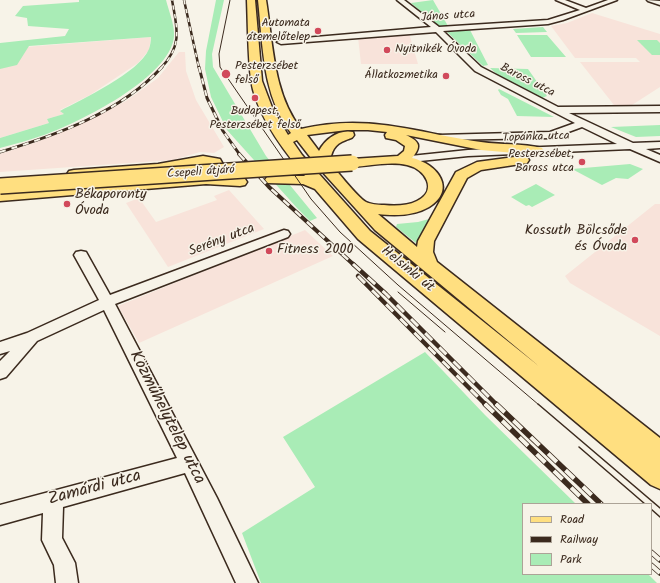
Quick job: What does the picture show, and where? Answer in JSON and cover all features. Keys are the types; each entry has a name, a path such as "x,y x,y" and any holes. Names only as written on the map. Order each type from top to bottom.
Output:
{"main road":[{"name":"Helsinki út","path":"250,0 257,81 260,92 274,124 297,158 347,217 372,221 660,452"},
{"name":"Helsinki út","path":"262,0 273,82 283,110 323,164 359,204 372,221 660,477"},
{"path":"260,92 274,109 286,129 368,126 394,129 481,146 537,151"},
{"path":"295,128 348,135 392,135 400,137 411,143 412,147 408,159"},
{"path":"288,145 295,128"},
{"path":"323,164 326,148 331,142 348,135"},
{"path":"275,180 292,172 297,158"},
{"path":"0,179 171,166 198,159 215,162 218,168 220,180"},
{"name":"Csepeli átjáró","path":"0,186 408,159 429,169 436,183 436,188 428,201 372,221"},
{"path":"430,266 425,252 426,241 461,175 468,170 490,163 522,160"},
{"path":"0,197 130,185 220,180 240,182 303,179 321,186"},
{"path":"372,221 409,218 423,215 435,210 445,203"},
{"path":"638,434 660,440"}],"street":[{"name":"Baross utca","path":"400,0 437,29 478,69 556,110 660,159"},
{"path":"559,0 586,10"},
{"name":"János utca","path":"281,42 437,29 548,22 561,19 614,0"},
{"path":"650,0 660,3"},
{"path":"556,110 660,109"},
{"name":"Topánka utca","path":"439,138 540,136 559,132 583,123"},
{"name":"Topánka utca","path":"408,159 468,154 660,145"},
{"name":"Topánka utca","path":"408,159 522,160 660,152"},
{"name":"Serény utca","path":"0,348 32,337 107,302 284,234"},
{"name":"Közműhelytelep utca","path":"81,255 107,302 228,540 246,583"},
{"path":"0,372 32,337"},
{"name":"Zamárdi utca","path":"0,515 189,463"},
{"path":"52,500 52,540 64,564 68,583"}],"shaded area":[{"path":"592,13 660,34 660,87 632,105 614,105 580,62 640,62 636,58 575,58 551,26 567,23"},
{"name":"Nyitnikék Óvoda","path":"409,33 418,64 361,64 358,37"},
{"path":"151,37 149,50 138,63 90,95 60,110 64,114 47,119 49,123 0,138 0,49"},
{"path":"179,52 185,52 186,71 196,100 224,147 214,153 200,152 173,160 0,172 0,154 37,142 105,112 126,101 158,78"},
{"path":"229,190 264,229 168,267 126,203 139,198 156,222 217,200 214,196"},
{"name":"Kossuth Bölcsőde és Óvoda","path":"655,204 660,204 660,336 570,283 565,276"},
{"path":"305,230 333,256 139,343 118,306"}],"green space":[{"path":"79,0 166,0 172,21 174,37 166,57 154,71 138,85 100,109 47,134 0,148 0,138 49,123 47,119 64,114 60,111 122,76 143,58 149,49 151,37 29,46 17,65 0,69 0,43 65,36 69,29 28,26 27,18 15,16 23,6 79,2"},
{"path":"216,0 224,0 212,54 213,67 266,156 317,218 310,221 227,130 211,97 205,69 206,51"},
{"path":"433,0 448,26 438,26 411,3"},
{"path":"543,27 547,32 516,33 513,29"},
{"path":"470,30 488,65 483,66 447,32"},
{"path":"517,35 547,35 566,57 531,57"},
{"path":"637,40 657,40 660,43 660,55 652,55"},
{"path":"490,68 528,69 547,96 542,98 499,76"},
{"path":"499,89 554,117 517,116 508,99 501,95 498,90"},
{"path":"660,125 660,136 636,137 611,127"},
{"path":"630,164 643,169 628,179 616,178 602,185 572,169"},
{"path":"536,184 555,195 532,207 529,205 526,206 511,197"},
{"path":"429,219 431,220 416,243 396,227 397,224 418,222"},
{"path":"425,352 485,415 575,503 522,503 522,575 649,575 657,583 261,583 242,533 315,487 283,437"}],"tram line":[{"path":"230,0 219,54 220,67 311,199 340,232 398,285 539,405"},
{"path":"398,292 445,332"},
{"path":"538,404 660,508"},
{"path":"579,447 644,503"},
{"path":"652,510 660,517"}],"railway":[{"path":"161,68 173,52 177,36 172,0"},
{"path":"184,0 199,68"},
{"path":"199,67 207,98 223,131 240,155"},
{"path":"0,152 44,138 87,120 127,97 146,83 161,68"},
{"path":"239,154 269,187 354,265"},
{"path":"353,264 386,294 496,404"},
{"path":"358,276 485,404"},
{"path":"485,404 587,503"},
{"path":"496,404 600,503"},
{"path":"652,553 660,560"},
{"path":"652,566 660,573"}],"place":[{"name":"Automata átemelőtelep","path":"318,31"},
{"name":"Nyitnikék Óvoda","path":"387,50"},
{"name":"Pesterzsébet felső","path":"226,74"},
{"name":"Állatkozmetika","path":"446,76"},
{"name":"Budapest, Pesterzsébet felső","path":"255,98"},
{"name":"Pesterzsébet, Baross utca","path":"582,162"},
{"name":"Békaporonty Óvoda","path":"67,204"},
{"name":"Kossuth Bölcsőde és Óvoda","path":"635,240"},
{"name":"Fitness 2000","path":"269,251"}]}
